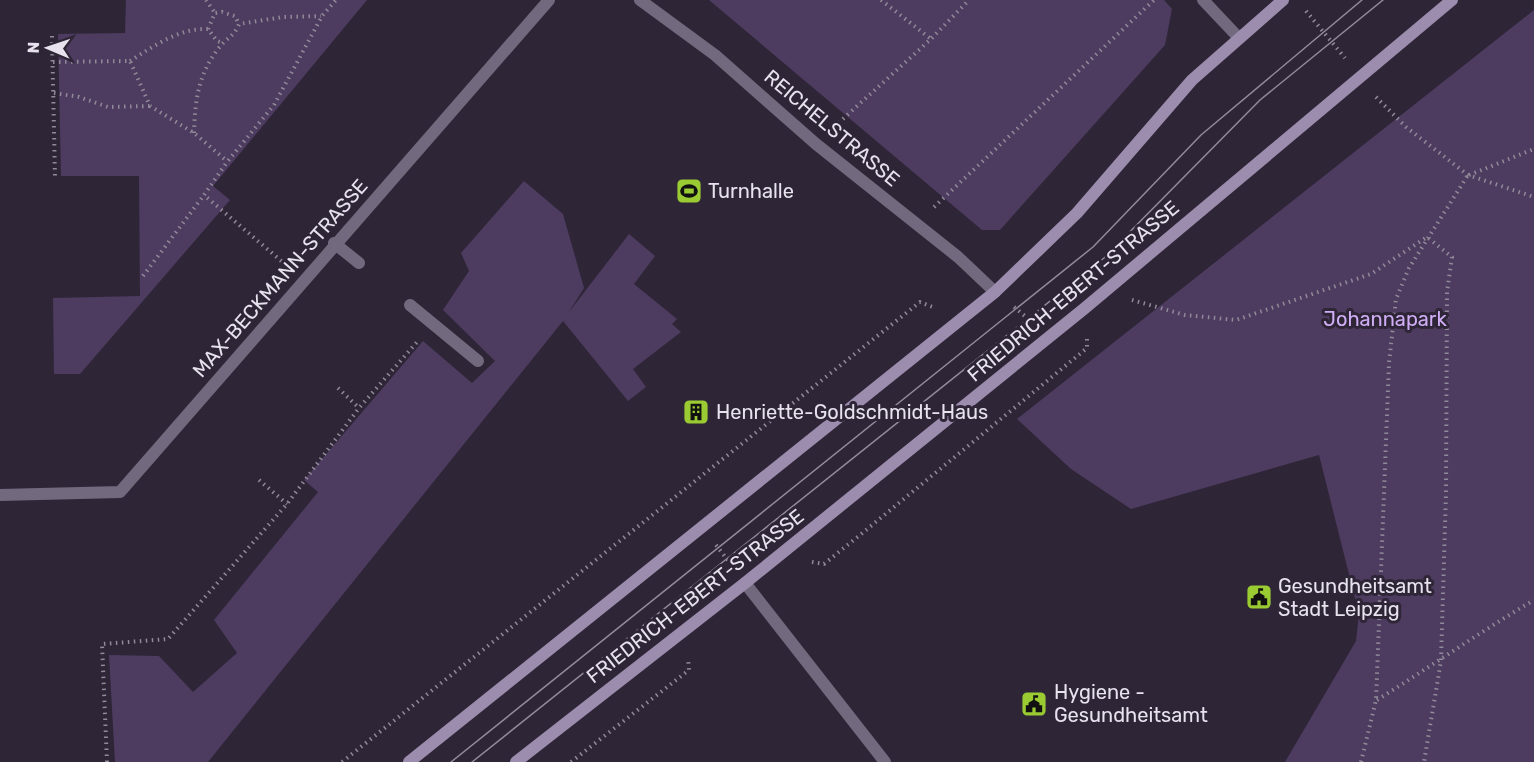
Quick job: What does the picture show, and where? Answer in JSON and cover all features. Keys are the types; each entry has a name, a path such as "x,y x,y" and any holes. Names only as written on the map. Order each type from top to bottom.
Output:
{"main road":[{"path":"408,762 703,528 816,433 995,292 1077,213 1192,80 1238,37 1284,0"},
{"name":"FRIEDRICH-EBERT-STRASSE","path":"516,762 745,583 1050,337 1452,0"}],"street":[{"name":"MAX-BECKMANN-STRASSE","path":"0,495 120,492 334,243 549,0"},
{"name":"REICHELSTRASSE","path":"640,0 715,55 816,144 958,257 995,292"},
{"path":"1203,0 1238,37"},
{"path":"334,243 359,263"},
{"path":"410,305 478,360"},
{"path":"745,583 885,762"}],"path":[{"path":"206,0 215,13"},
{"path":"143,276 227,162 274,105 322,16 336,0"},
{"path":"882,0 931,39"},
{"path":"816,144 931,39 969,0"},
{"path":"917,224 1154,0"},
{"path":"1303,7 1338,50"},
{"path":"215,13 231,13 239,24"},
{"path":"208,29 215,13"},
{"path":"239,24 283,17 322,16"},
{"path":"194,133 195,101 201,77 223,43 235,35 239,24"},
{"path":"208,29 216,41 223,43"},
{"path":"53,62 130,61 157,44 181,33 208,29"},
{"path":"52,36 55,178"},
{"path":"130,61 150,105 194,133 227,162"},
{"path":"54,93 79,97 108,107 150,105"},
{"path":"1376,97 1388,111 1468,175 1534,198"},
{"path":"1361,762 1377,700 1389,363 1396,299 1409,268 1427,237 1468,175 1534,149"},
{"path":"204,195 303,280"},
{"path":"1102,294 1145,303 1185,315 1236,320 1371,274 1427,237"},
{"path":"1424,762 1441,661 1448,292 1452,257 1427,237"},
{"path":"995,292 1050,337"},
{"path":"342,762 920,302"},
{"path":"107,762 102,644 168,639 287,504 358,408 433,324"},
{"path":"824,564 1087,348"},
{"path":"339,388 358,408"},
{"path":"259,480 287,504"},
{"path":"703,528 745,583"},
{"path":"1377,700 1441,661 1485,629 1534,600"},
{"path":"571,762 689,669"}],"green space":[{"path":"126,0 367,0 213,186 230,200 80,374 54,374 53,298 140,296 139,176 61,176 58,34 125,33"},
{"path":"709,0 1164,0 1172,9 1165,45 1000,230 982,230"},
{"name":"Johannapark","path":"1534,10 1534,762 1285,762 1356,641 1359,614 1319,455 1131,509 1071,469 1017,419"},
{"path":"524,181 563,214 584,288 569,312 629,234 655,256 634,284 677,319 672,324 681,332 633,369 646,387 628,401 563,321 208,762 115,762 109,655 159,656 193,692 237,653 214,620 318,492 304,480 423,341 472,383 495,361 443,310 469,271 461,253"}],"tram line":[{"path":"451,762 1093,247 1201,135 1362,0"},
{"path":"472,762 1104,258 1260,100 1383,0"}],"place":[{"name":"Turnhalle","path":"689,191"},
{"name":"Henriette-Goldschmidt-Haus","path":"696,412"},
{"name":"Gesundheitsamt Stadt Leipzig","path":"1259,597"},
{"name":"Hygiene - Gesundheitsamt","path":"1034,704"}]}
